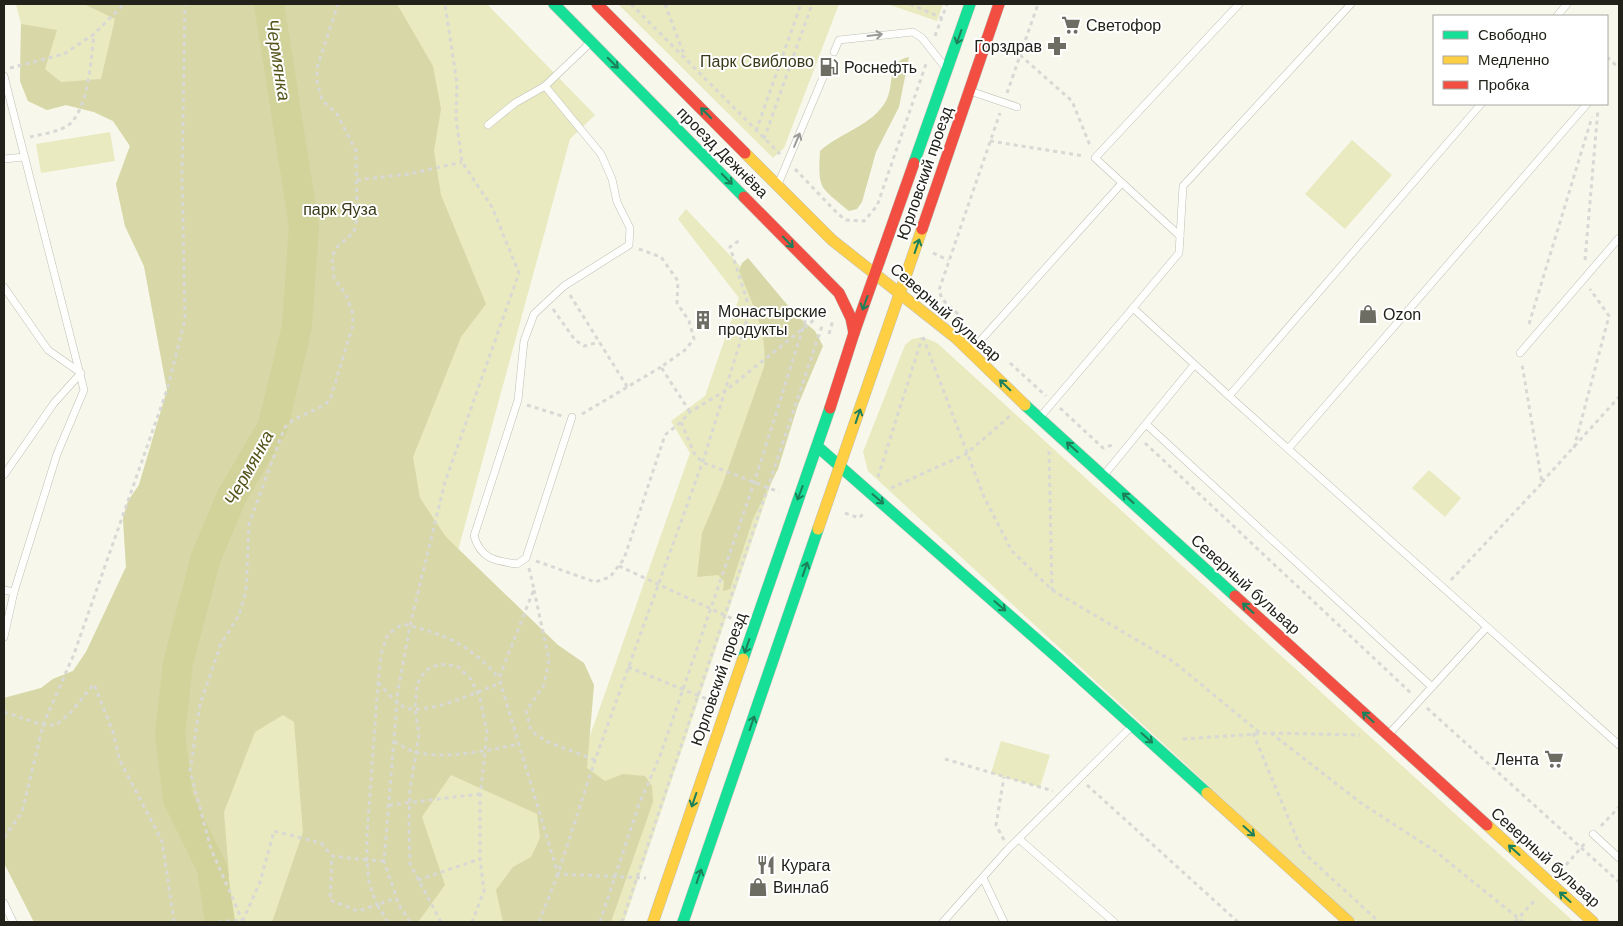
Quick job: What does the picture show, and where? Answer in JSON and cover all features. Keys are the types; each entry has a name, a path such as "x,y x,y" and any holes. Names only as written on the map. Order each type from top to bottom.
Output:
{"main road":[{"name":"проезд Дежнёва","path":"554,4 839,294 851,318 854,333"},
{"name":"проезд Дежнёва","path":"597,4 832,240 875,273"},
{"name":"Юрловский проезд","path":"653,922 798,497 818,447 854,333 970,4"},
{"name":"Юрловский проезд","path":"683,922 1000,4"},
{"name":"Северный бульвар","path":"875,273 971,352 1024,404 1593,922"},
{"path":"818,447 1133,725 1349,922"}],"lane":[{"path":"1180,236 1094,158 1239,4"},
{"path":"1044,421 1179,253 1183,186 1351,4"},
{"path":"1558,15 1567,4"},
{"path":"834,52 839,40 907,32 918,34 948,70"},
{"path":"488,126 515,103 545,86 591,41"},
{"path":"778,184 827,68"},
{"path":"4,76 84,390 57,454 14,592 4,637"},
{"path":"545,86 600,154 612,179 617,202 630,228 629,244 564,286 534,314 524,341 518,400 474,536 478,548 494,561 517,564 526,558 572,416"},
{"path":"970,90 1017,107"},
{"path":"1229,396 1480,105"},
{"path":"1288,449 1585,105"},
{"path":"4,159 24,157"},
{"path":"971,352 1122,183"},
{"path":"1520,353 1619,238"},
{"path":"4,287 48,350 81,373"},
{"path":"1133,308 1442,589 1619,745"},
{"path":"1104,476 1194,365"},
{"path":"4,474 54,403 81,373"},
{"path":"1147,425 1432,687"},
{"path":"4,590 14,592"},
{"path":"1388,735 1486,628"},
{"path":"943,922 1008,849 1133,725"},
{"path":"1593,834 1619,858"},
{"path":"1019,839 1114,922"},
{"path":"983,878 1004,922"},
{"path":"4,903 13,922"}],"path":[{"path":"4,70 64,54 94,34 124,4"},
{"path":"4,837 22,812 43,725 74,654 167,390 185,318 182,176 185,4"},
{"path":"243,921 211,849 190,771 200,704 221,644 239,616 246,591 249,524 284,429 288,423 323,406 330,400 353,325 353,314 346,295 334,278 332,256 338,246 354,232 357,218 356,151 337,114 322,100 317,81 317,68 338,4"},
{"path":"410,922 396,898 384,861 397,702 410,626 445,482 520,273 492,207 462,162 456,118 458,84 445,4"},
{"path":"631,4 838,214 846,220 864,222 877,206 947,4"},
{"path":"665,4 686,60"},
{"path":"756,131 801,4"},
{"path":"764,138 812,4"},
{"path":"910,4 942,18"},
{"path":"20,140 57,131 70,124 83,101 90,69 94,34"},
{"path":"1020,55 1072,101 1094,158"},
{"path":"1608,59 1619,68"},
{"path":"1528,325 1596,105"},
{"path":"990,141 1094,158"},
{"path":"357,180 409,174 462,162"},
{"path":"539,922 558,874 595,760 702,462 750,310 730,247 740,240"},
{"path":"518,400 556,415 577,417 598,407 661,367 685,350 694,339 689,321 678,303 678,281 669,266 661,257 629,244"},
{"path":"932,253 948,260"},
{"path":"564,286 628,388"},
{"path":"547,301 575,340 584,346 599,342"},
{"path":"600,922 639,804 660,756 754,483 808,312"},
{"path":"526,558 595,582 610,577 624,559 665,435 682,422 690,412 725,390 815,319"},
{"path":"622,922 822,326"},
{"path":"1024,404 966,454 890,488 877,478 923,337 966,454 984,498 1012,551 1052,590 1174,662 1260,733"},
{"path":"1520,353 1542,483"},
{"path":"661,367 690,412"},
{"path":"1442,589 1542,483 1619,397"},
{"path":"1044,421 1052,590"},
{"path":"682,422 694,454 702,462 780,492"},
{"path":"845,513 859,518 867,510"},
{"path":"526,558 549,660 544,685 526,711 531,731 548,742 595,760"},
{"path":"619,566 735,620"},
{"path":"378,683 397,702 404,707 415,710 445,704 477,693 500,680 534,589"},
{"path":"388,922 376,905 369,883 367,860 369,803 382,654 388,634 403,624 430,631 462,644 480,657 500,680 558,874"},
{"path":"441,922 410,864 410,802 419,735 415,710 417,684 425,671 439,664 457,666 470,678 477,693 486,732 480,794 480,859 484,891 472,922"},
{"path":"628,667 707,699"},
{"path":"4,712 43,725 56,725 71,712 94,684 113,732 120,761 162,841 174,922"},
{"path":"1183,739 1253,733 1388,735"},
{"path":"1253,733 1302,851 1379,922"},
{"path":"1271,733 1361,803 1435,851 1523,922"},
{"path":"394,742 416,752 452,754 485,752 519,744"},
{"path":"945,759 1063,794"},
{"path":"1004,776 996,826 1008,849"},
{"path":"1079,778 1238,922"},
{"path":"389,805 480,794"},
{"path":"243,921 260,882 274,831 320,843 332,856 384,861"},
{"path":"332,856 330,900 358,911 396,898"},
{"path":"418,880 480,859"},
{"path":"558,874 616,875 646,878"},
{"path":"1515,922 1534,901"},
{"path":"218,922 243,921"}],"green space":[{"name":"парк Яуза","path":"16,4 487,4 595,115 570,139 438,624 575,778 690,453 671,421 705,396 739,298 678,219 686,209 817,347 624,922 34,922 4,863 4,698 41,688 53,679 73,671 86,652 126,567 123,518 128,501 139,485 167,390 144,266 125,226 116,184 130,146 113,121 94,112 66,105 47,110 28,101 20,81 21,24"},
{"name":"парк Яуза","path":"84,4 397,4 433,66 441,109 434,151 441,195 486,304 461,337 413,457 420,498 446,537 558,645 584,663 594,685 587,768 605,781 623,774 645,776 652,786 653,802 611,922 503,922 496,890 513,867 531,857 540,838 537,814 451,775 422,817 445,885 418,922 272,922 303,832 294,722 283,715 255,732 224,812 229,875 217,916 211,922 34,922 4,863 4,698 41,688 53,679 73,671 86,652 126,567 123,518 128,501 139,485 167,390 144,266 125,226 116,184 130,146 113,121 94,112 66,105 47,110 28,101 20,81 21,24 57,30 45,69 61,82 101,79 115,19"},
{"name":"Парк Свиблово","path":"618,4 839,4 784,148 773,158"},
{"path":"887,4 943,4 937,21"},
{"path":"909,57 899,107 876,152 862,202 857,209 849,211 823,187 820,174 820,151 828,144 865,123 880,110 889,95 894,68 902,59"},
{"path":"110,132 115,161 41,173 36,144"},
{"path":"1352,140 1392,175 1345,229 1305,194"},
{"path":"748,258 795,314 815,331 823,346 798,405 778,469 753,519 730,589 723,591 724,581 718,575 697,577 702,533 723,483 764,367 764,342 758,318 739,271 742,263"},
{"path":"923,337 937,343 1574,922 1358,922 1326,894 868,471 863,452 905,345 912,339"},
{"path":"1429,470 1461,498 1445,517 1412,488"},
{"path":"1001,741 1050,755 1040,787 991,773"}],"waterway":[{"name":"Чермянка","path":"220,922 212,868 178,799 170,734 178,663 206,557 232,496 273,426 297,326 304,226 269,4"}],"traffic: fast":[{"path":"554,4 744,197"},
{"path":"914,163 970,4"},
{"path":"1025,405 1235,596"},
{"path":"743,659 830,408"},
{"path":"818,447 1059,659 1207,793"},
{"path":"683,922 818,529"}],"traffic: slow":[{"path":"745,153 832,240 956,338 1025,405"},
{"path":"818,529 922,229"},
{"path":"653,922 743,659"},
{"path":"1207,793 1349,922"},
{"path":"1487,825 1593,922"}],"traffic: jam":[{"path":"597,4 745,153"},
{"path":"922,229 999,4"},
{"path":"830,408 854,333 914,163"},
{"path":"744,197 839,293 851,318 854,333"},
{"path":"1235,596 1487,825"}],"place":[{"name":"Светофор","path":"1071,25"},
{"name":"Горздрав","path":"1057,46"},
{"name":"Роснефть","path":"829,67"},
{"name":"Ozon","path":"1368,314"},
{"name":"Монастырские продукты","path":"703,320"},
{"name":"Лента","path":"1554,759"},
{"name":"Курага","path":"766,865"},
{"name":"Винлаб","path":"758,887"}]}
